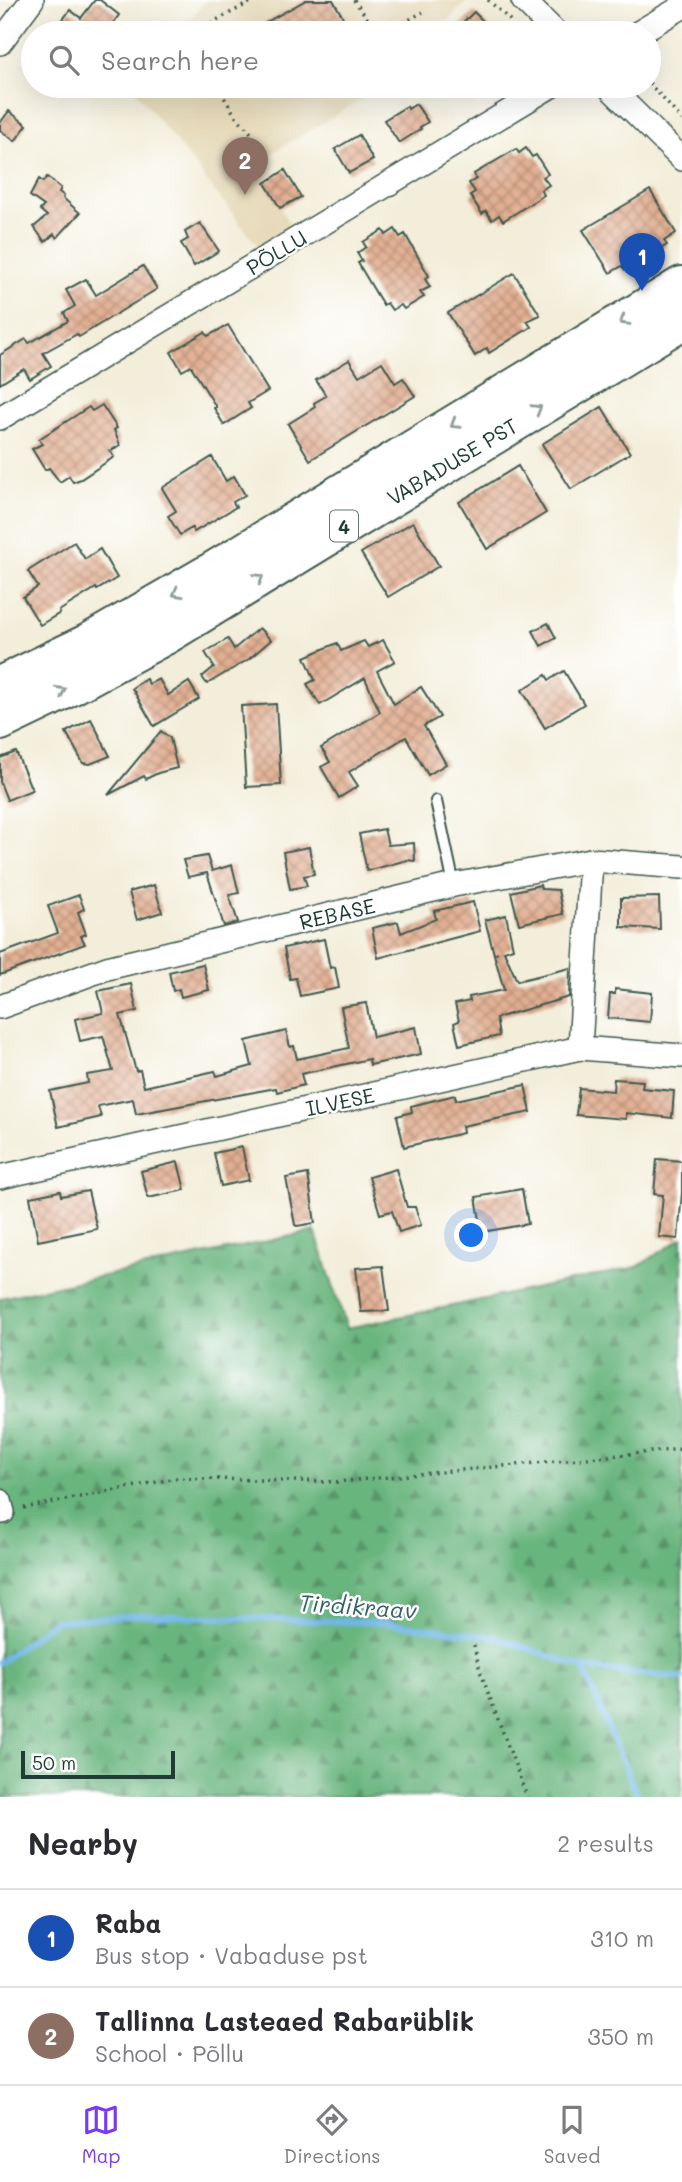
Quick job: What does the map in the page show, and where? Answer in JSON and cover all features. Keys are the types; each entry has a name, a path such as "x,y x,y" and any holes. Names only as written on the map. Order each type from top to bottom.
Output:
{"highway":[{"name":"VABADUSE PST","path":"0,687 89,643 212,572 682,286"},
{"name":"VABADUSE PST","path":"0,721 167,634 682,320"}],"street":[{"path":"0,43 32,0"},
{"path":"523,0 544,21"},
{"path":"658,21 682,7"},
{"name":"PÕLLU","path":"0,418 531,98"},
{"path":"620,98 682,159"},
{"path":"580,1048 591,860"},
{"name":"REBASE","path":"0,1007 107,968 454,885 591,860 682,867"},
{"name":"ILVESE","path":"0,1177 580,1048 682,1056"}],"lane":[{"path":"436,801 454,885"}],"path":[{"path":"215,21 255,0"},
{"path":"355,0 370,21"},
{"path":"488,0 511,21"},
{"path":"407,21 423,12"},
{"path":"661,96 682,120"},
{"path":"224,98 234,115 252,134"},
{"path":"1,1507 177,1478 336,1482 682,1449"},
{"path":"474,1646 480,1671 527,1797"}],"shaded area":[{"path":"207,0 469,0 447,21 189,21"},
{"path":"141,98 364,98 255,163 291,227 258,246"}],"green space":[{"path":"315,1231 347,1328 637,1267 682,1238 682,1797 0,1797 0,1298"}],"building":[{"path":"95,0 100,0 119,15 115,21 62,21 70,10 81,18"},
{"path":"306,0 333,0 345,21 268,21"},
{"path":"474,12 483,21 465,21"},
{"path":"416,104 428,122 399,143 384,120 407,106 408,109"},
{"path":"9,111 27,125 15,141 0,130 0,123"},
{"path":"359,135 373,160 349,173 335,149"},
{"path":"526,148 532,157 536,155 548,174 543,177 549,185 541,190 544,195 503,221 499,215 492,220 486,211 482,214 470,195 475,192 469,183 476,179 474,174 516,149 519,153"},
{"path":"285,170 301,197 280,208 265,183"},
{"path":"47,177 61,188 59,192 63,198 80,213 57,238 54,234 45,242 34,227 47,216 40,210 44,206 30,196 39,179 43,182"},
{"path":"650,190 676,233 664,241 667,245 625,270 622,266 610,273 583,230"},
{"path":"200,223 219,251 194,266 181,243 188,239 185,232"},
{"path":"395,229 400,237 405,234 429,276 425,279 430,287 420,292 424,297 404,309 401,305 392,310 387,303 383,305 358,263 362,261 357,253 366,247 363,242 383,230 386,235"},
{"path":"143,266 157,289 79,337 77,334 43,353 51,366 30,379 24,369 0,384 0,355 26,339 29,343 68,321 64,313 75,306 66,290 86,279 96,295"},
{"path":"514,273 540,315 527,321 531,327 489,353 487,348 475,356 448,313"},
{"path":"228,325 268,391 248,403 251,408 224,425 191,366 182,371 171,352 205,332 208,336"},
{"path":"349,360 359,376 382,362 395,383 403,378 415,396 310,460 288,424 315,407 314,403 326,396 316,380"},
{"path":"102,405 117,428 114,430 120,445 110,451 114,457 81,479 73,482 69,476 60,482 49,468 45,470 32,449 42,444 39,439 89,407 92,411"},
{"path":"602,407 630,453 571,489 542,444"},
{"path":"212,457 226,481 234,476 245,495 233,502 236,507 194,532 192,528 180,535 168,516 176,511 162,488"},
{"path":"518,466 546,513 487,549 459,502"},
{"path":"413,522 439,566 388,597 361,553"},
{"path":"74,542 85,559 100,549 117,578 97,590 96,588 40,625 23,597 38,587 28,571"},
{"path":"548,623 556,638 541,646 533,631"},
{"path":"259,628 271,640 249,659 207,684 202,677 214,667 205,652 228,639 234,649"},
{"path":"383,640 395,661 377,671 394,704 421,687 440,717 424,726 446,764 428,775 406,737 349,772 358,786 339,798 321,767 330,762 321,748 380,712 365,678 320,705 307,684 315,680 305,657 337,643 341,651 364,641 368,647"},
{"path":"564,671 584,704 545,728 522,690 546,675 549,680"},
{"path":"146,679 149,684 159,679 168,695 189,682 199,699 154,726 132,688"},
{"path":"276,704 281,785 246,787 241,706"},
{"path":"91,719 110,756 90,764 83,763 66,732"},
{"path":"161,731 170,738 177,768 146,779 144,776 108,795"},
{"path":"16,752 32,790 7,800 0,782 0,758"},
{"path":"384,829 388,845 414,843 415,861 407,860 367,871 359,834"},
{"path":"309,847 314,874 304,876 307,886 290,889 283,852"},
{"path":"207,856 212,871 232,865 239,893 229,895 238,922 224,926 207,873 188,877 183,860"},
{"path":"154,885 162,912 137,920 129,892"},
{"path":"540,885 541,889 558,890 563,914 519,924 511,892"},
{"path":"79,895 84,909 78,912 86,934 81,936 85,944 0,975 0,954 58,933 48,906"},
{"path":"659,897 660,929 621,927 621,898"},
{"path":"473,902 480,931 378,958 372,928 398,922 401,933 436,919 434,911"},
{"path":"506,915 513,948 504,951 517,981 570,968 569,997 496,1018 499,1036 459,1045 454,1023 459,1021 455,1004 470,1001 469,997 504,990 485,920"},
{"path":"324,939 330,968 335,967 339,988 300,996 296,978 290,979 284,948"},
{"path":"203,964 209,990 181,997 179,989 173,991 169,972"},
{"path":"131,984 137,1011 120,1015 136,1071 140,1070 144,1087 215,1071 217,1076 252,1066 246,1041 286,1031 290,1047 294,1046 297,1059 349,1048 341,1007 366,1003 373,1037 416,1027 421,1054 370,1065 369,1059 301,1074 304,1085 277,1092 276,1088 136,1114 133,1099 98,1106 101,1117 58,1127 50,1091 88,1083 87,1075 113,1071 103,1036 80,1041 75,1019 103,1013 98,991"},
{"path":"615,989 652,993 650,1022 608,1018 610,994 615,994"},
{"path":"614,1079 643,1081 642,1088 674,1091 672,1118 626,1113 626,1119 576,1115 579,1088 613,1091"},
{"path":"525,1085 531,1112 462,1126 463,1133 404,1147 397,1116 412,1112 411,1106 455,1095 456,1100"},
{"path":"242,1147 249,1180 221,1186 214,1153"},
{"path":"657,1159 682,1161 678,1239 659,1237 663,1195 654,1194"},
{"path":"178,1162 185,1190 148,1198 141,1171"},
{"path":"396,1169 407,1207 415,1207 421,1225 399,1232 392,1211 380,1214 369,1177"},
{"path":"308,1174 315,1223 297,1226 286,1178"},
{"path":"522,1189 528,1224 482,1232 476,1197"},
{"path":"60,1191 61,1196 88,1191 97,1229 38,1241 30,1197"},
{"path":"383,1266 389,1311 361,1312 356,1268"}],"waterway":[{"name":"Tirdikraav","path":"0,1662 55,1621 142,1615 386,1623 496,1637 583,1668 638,1797"},
{"path":"583,1668 682,1678"}],"place":[{"name":"Tallinna Lasteaed Rabarüblik","path":"245,195"},
{"name":"Raba","path":"642,291"}]}
